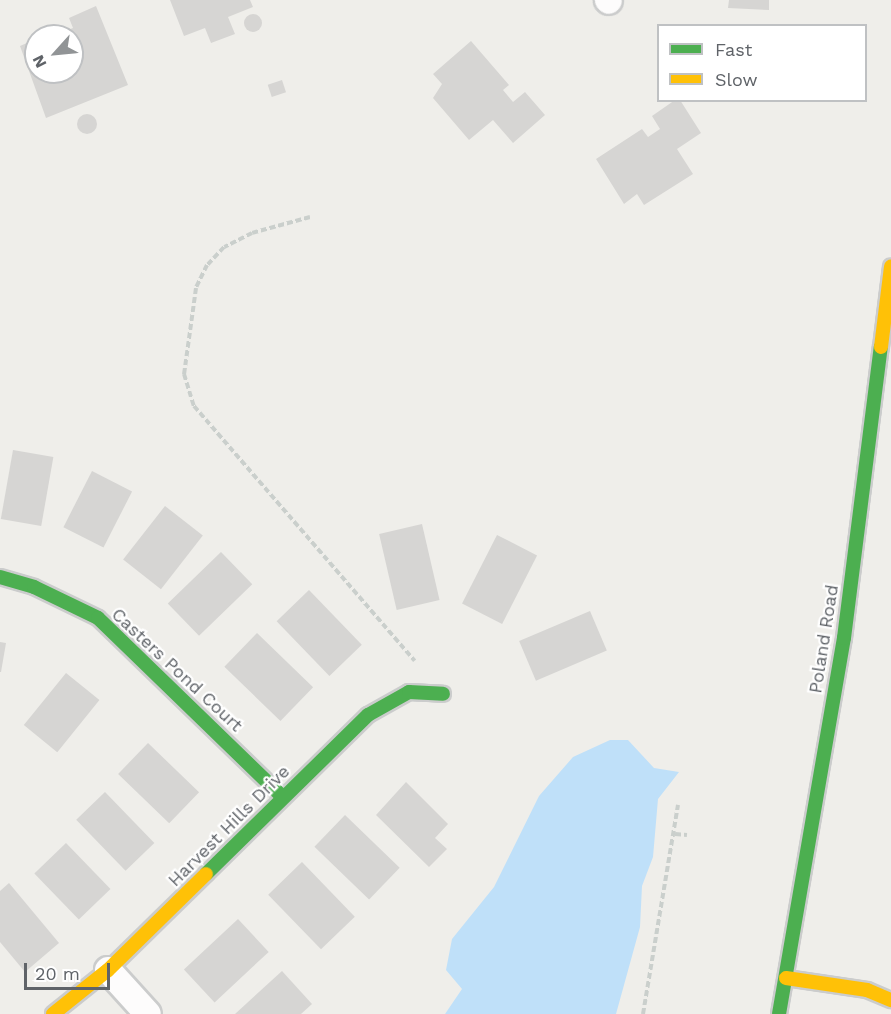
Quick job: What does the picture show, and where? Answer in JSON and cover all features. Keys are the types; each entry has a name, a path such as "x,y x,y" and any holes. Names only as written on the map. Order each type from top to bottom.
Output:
{"street":[{"name":"Poland Road","path":"779,1014 844,638 891,267"},
{"name":"Casters Pond Court","path":"0,577 34,587 98,618 283,797"},
{"name":"Harvest Hills Drive","path":"53,1014 108,970 368,715 409,692 443,694"},
{"path":"108,970 148,1014"},
{"path":"786,978 867,990 891,1000"}],"path":[{"path":"310,217 252,233 224,248 207,265 196,288 189,326 187,382 194,406 443,694"},
{"path":"643,1014 675,834 678,805"},
{"path":"675,834 687,835"}],"water":[{"path":"610,740 628,740 654,768 679,772 658,799 653,857 642,886 640,927 616,1014 445,1014 462,989 446,970 452,939 494,887 539,796 573,757"}],"building":[{"path":"170,0 250,0 253,7 228,17 235,34 211,43 205,28 184,36"},
{"path":"729,0 769,0 769,10 728,8"},
{"path":"96,6 128,85 46,118 34,84 84,84 84,24 71,24 69,18"},
{"path":"253,14 259,17 262,23 259,29 253,32 247,29 244,23 247,17"},
{"path":"471,41 509,85 503,90 513,102 525,92 545,115 513,143 493,120 469,140 433,98 442,84 433,74"},
{"path":"24,44 24,57 20,46"},
{"path":"282,80 286,92 272,97 268,85"},
{"path":"672,102 681,102 701,133 677,149 693,174 644,205 637,194 624,204 596,159 642,129 648,137 660,129 652,116"},
{"path":"87,114 94,117 97,124 94,131 87,134 80,131 77,124 80,117"},
{"path":"13,450 53,457 41,526 1,519"},
{"path":"92,471 132,491 103,548 63,527"},
{"path":"165,506 203,536 161,589 123,560"},
{"path":"422,524 440,600 397,610 379,534"},
{"path":"497,535 537,555 502,624 462,604"},
{"path":"221,552 252,584 199,636 168,603"},
{"path":"309,590 362,645 329,676 277,621"},
{"path":"590,611 607,651 536,681 519,641"},
{"path":"257,633 313,687 280,721 224,667"},
{"path":"0,642 6,643 1,672 0,672"},
{"path":"66,673 99,700 57,752 24,725"},
{"path":"148,743 199,792 169,823 118,774"},
{"path":"406,782 448,824 435,838 447,849 429,867 376,815"},
{"path":"105,792 154,843 126,871 76,820"},
{"path":"345,815 400,868 369,899 314,847"},
{"path":"66,843 110,889 79,920 34,874"},
{"path":"302,862 355,917 321,949 268,895"},
{"path":"9,883 59,943 25,972 0,942 0,891"},
{"path":"238,919 269,952 215,1002 184,969"},
{"path":"282,971 312,1004 301,1014 235,1014"}],"traffic: fast":[{"path":"779,1014 844,638 881,347"},
{"path":"0,577 34,587 98,618 283,797"},
{"path":"206,874 368,715 409,692 443,694"}],"traffic: slow":[{"path":"881,347 891,267"},
{"path":"53,1014 108,970 206,874"},
{"path":"786,978 867,990 891,1000"}]}
